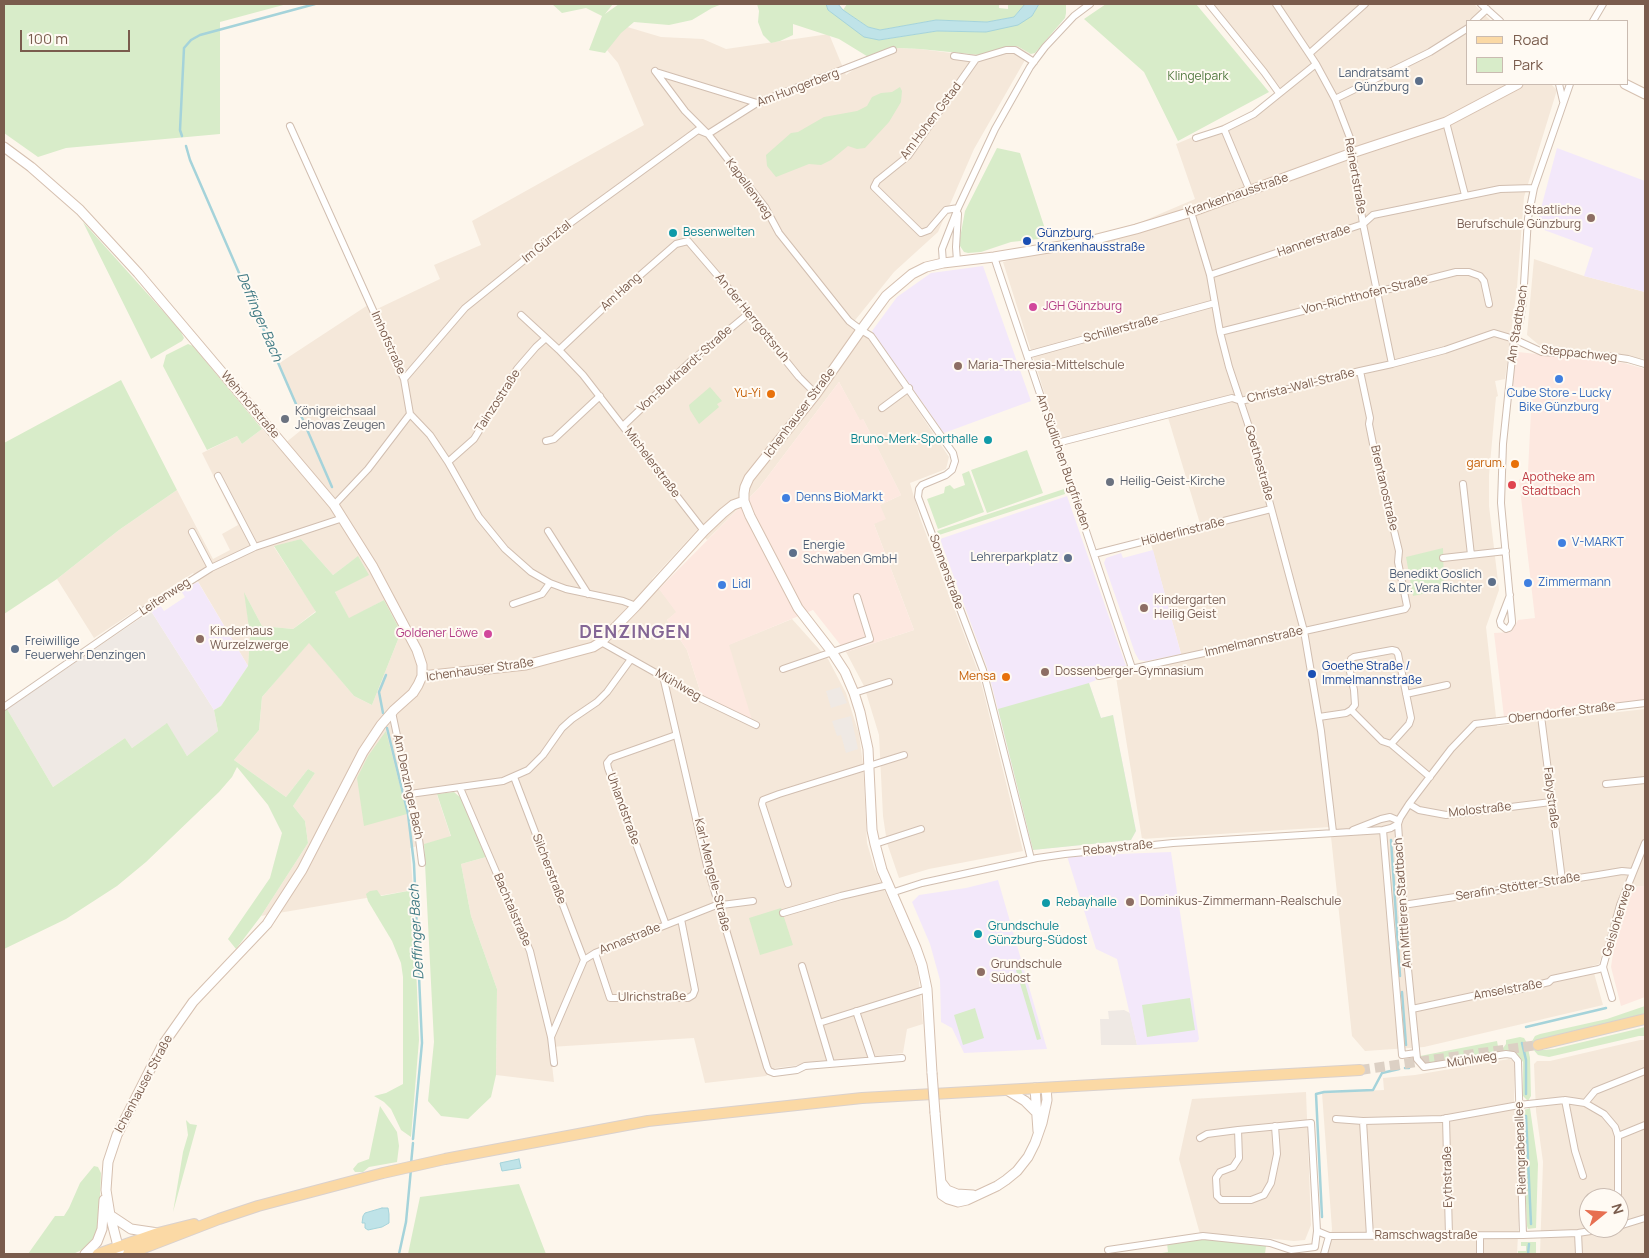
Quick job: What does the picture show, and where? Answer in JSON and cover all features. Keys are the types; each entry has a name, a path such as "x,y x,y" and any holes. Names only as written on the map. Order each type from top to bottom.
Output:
{"main road":[{"path":"1538,1045 1645,1019"},
{"path":"98,1254 119,1251 158,1233 382,1173 445,1159 666,1119 862,1098 1360,1070"},
{"path":"128,1254 219,1218"}],"street":[{"path":"943,263 942,249 958,208 995,129 1034,62 1074,16 1090,4"},
{"path":"1209,4 1279,93"},
{"name":"Reinertstraße","path":"1276,4 1310,53 1335,99 1350,138 1363,224 1392,364"},
{"path":"1310,53 1365,4"},
{"path":"1481,4 1499,20"},
{"path":"1594,20 1603,4"},
{"path":"1475,20 1487,9"},
{"path":"1335,99 1430,52 1466,29"},
{"name":"Am Hungerberg","path":"708,134 757,103 893,50"},
{"path":"954,56 976,59 1006,50 1015,50 1034,62"},
{"name":"Am Hohen Gstad","path":"958,208 946,210 929,230 922,233 874,187 877,181 908,156 976,59"},
{"path":"1196,138 1224,130 1254,114 1316,64"},
{"name":"Kapellenweg","path":"757,103 655,71 686,111 708,134 765,207 779,233 850,321 860,330"},
{"name":"Krankenhausstraße","path":"943,263 994,257 1085,242 1191,212 1352,153 1446,122 1516,85"},
{"path":"1559,85 1564,102"},
{"name":"Am Stadtbach","path":"1510,595 1501,492 1504,436 1514,339 1524,301 1528,218 1534,188 1570,85"},
{"path":"1627,85 1645,94"},
{"path":"1446,122 1465,195"},
{"name":"Imhofstraße","path":"290,126 404,379 410,414"},
{"name":"Im Günztal","path":"404,379 465,308 569,224 698,130 708,134"},
{"path":"1224,130 1250,190"},
{"name":"Wehrhofstraße","path":"4,147 31,166 80,210 138,273 334,505 370,562 417,650 422,665 422,676"},
{"name":"Hannerstraße","path":"1210,275 1363,224 1374,215 1500,189 1534,188"},
{"path":"957,261 958,208"},
{"name":"Goethestraße","path":"1191,212 1210,275 1220,332 1229,366 1272,509 1304,631 1319,717 1333,832"},
{"name":"An der Herrgottsruh","path":"688,241 816,394"},
{"name":"Am Hang","path":"559,350 614,298 676,244 688,241"},
{"name":"Am Südlichen Burgfrieden","path":"994,257 1132,668"},
{"name":"Ichenhauser Straße","path":"119,1251 106,1190 108,1162 117,1135 162,1046 193,1002 267,924 302,870 355,766 381,725 391,713 413,693 422,676 526,665 584,650 601,642 704,531 723,513 744,501 745,487 749,478 816,394 886,296 912,274 926,267 943,263"},
{"name":"Von-Richthofen-Straße","path":"1220,332 1456,272 1469,272 1480,276 1484,281 1489,304"},
{"name":"Schillerstraße","path":"1027,355 1215,303"},
{"name":"Von-Burkhardt-Straße","path":"624,425 691,361 748,314"},
{"name":"Michelerstraße","path":"521,315 559,350 600,396 704,531"},
{"name":"Sonnenstraße","path":"860,330 872,336 953,453 955,461 952,470 946,475 922,485 919,489 918,497 983,670 1031,859"},
{"name":"Christa-Wall-Straße","path":"1057,442 1232,398 1241,401 1392,364 1445,350 1494,333 1514,339"},
{"name":"Tainzostraße","path":"448,462 474,438 517,369 546,338"},
{"name":"Steppachweg","path":"1514,339 1542,352 1607,356 1645,364"},
{"name":"Brentanostraße","path":"1360,371 1370,418 1369,424 1373,444 1399,551 1398,562 1407,606"},
{"path":"882,408 909,388"},
{"path":"546,441 554,438 600,396"},
{"path":"334,505 368,470 410,414 430,435 448,462 479,517 505,549 531,572 550,583 566,589 623,601 636,606"},
{"path":"218,476 255,547"},
{"path":"1464,484 1471,555"},
{"path":"744,501 767,551 798,608 832,652 845,672 854,693 865,732 870,765 874,844 889,889 916,948 927,989 942,1195 958,1202 997,1186 1017,1171 1028,1157 1042,1123 1046,1088"},
{"name":"Hölderlinstraße","path":"1094,554 1272,509"},
{"name":"Leitenweg","path":"4,707 143,611 211,568 255,547 343,518"},
{"path":"548,531 588,594"},
{"path":"192,532 211,568"},
{"path":"1444,558 1506,551"},
{"path":"513,604 542,594 550,583"},
{"path":"782,669 870,639 857,597"},
{"name":"Immelmannstraße","path":"1099,676 1405,609 1407,606"},
{"name":"Mühlweg","path":"601,642 702,699 756,725"},
{"path":"1319,717 1346,713 1355,705 1350,662 1354,657 1392,650 1396,651 1411,718 1409,724 1392,744"},
{"path":"410,794 492,783 514,777 528,770 536,764 562,728 597,702 607,692 632,659"},
{"name":"Karl-Mengele-Straße","path":"663,676 697,818 697,827 718,906 769,1071 774,1073 797,1070 805,1066 831,1063"},
{"path":"854,693 889,682"},
{"path":"1406,694 1447,685"},
{"name":"Oberndorfer Straße","path":"1480,723 1645,703"},
{"path":"1351,710 1382,741 1392,744 1430,777"},
{"name":"Am Denzinger Bach","path":"391,713 420,839 422,862"},
{"name":"Fabystraße","path":"1541,716 1562,880"},
{"name":"Am Mittleren Stadtbach","path":"1424,1067 1417,1059 1416,1053 1398,824 1409,804 1459,739 1472,726 1480,723"},
{"name":"Uhlandstraße","path":"666,925 608,768 608,763 611,758 676,734"},
{"path":"788,884 762,804 763,800 904,755"},
{"name":"Silcherstraße","path":"514,777 584,960"},
{"path":"1606,784 1645,780"},
{"name":"Bachtalstraße","path":"460,788 530,951 551,1037"},
{"name":"Molostraße","path":"1409,804 1419,810 1446,815 1552,802"},
{"name":"Rebaystraße","path":"783,913 841,896 889,889 1031,859 1172,843 1383,830 1398,824 1397,820 1390,817 1381,818 1349,832"},
{"path":"874,844 921,830"},
{"name":"Am Mittleren Stadtbach","path":"1383,830 1402,1055 1416,1053"},
{"name":"Geisloherweg","path":"1612,998 1603,967 1620,905 1645,843"},
{"name":"Serafin-Stötter-Straße","path":"1403,906 1622,871 1633,872"},
{"name":"Annastraße","path":"554,1063 551,1037 584,960 595,953 681,919 718,906 753,900"},
{"name":"Ulrichstraße","path":"595,953 610,998 688,998 694,995 696,990 681,919"},
{"path":"802,966 831,1063 902,1058"},
{"name":"Amselstraße","path":"1412,1008 1496,991 1521,989 1549,982 1552,979 1603,967"},
{"path":"819,1023 927,989"},
{"path":"856,1011 872,1059"},
{"name":"Mühlweg","path":"1424,1067 1506,1054 1513,1055 1518,1061"},
{"name":"Riemgrabenallee","path":"1518,1061 1523,1235"},
{"path":"1585,1103 1595,1091 1645,1071"},
{"path":"1035,1088 1038,1134"},
{"path":"1007,1090 1025,1101 1036,1112"},
{"path":"1565,1100 1575,1151 1583,1176"},
{"path":"1336,1119 1446,1118 1565,1100 1585,1103 1604,1114 1615,1127 1618,1136 1618,1188"},
{"name":"Eythstraße","path":"1446,1118 1449,1236"},
{"path":"1363,1120 1370,1236"},
{"path":"1200,1138 1207,1134 1311,1123 1317,1231 1315,1247"},
{"path":"1618,1136 1645,1125"},
{"path":"1238,1130 1239,1158 1233,1168 1220,1172 1216,1178 1216,1196 1221,1200 1251,1200 1264,1195 1271,1183 1276,1154 1276,1126"},
{"path":"941,1182 947,1190 957,1194 976,1196"},
{"path":"86,1254 97,1242 102,1229 106,1190"},
{"path":"110,1215 131,1229 158,1233"},
{"path":"1629,1223 1645,1218"},
{"path":"1108,1250 1203,1236 1270,1243 1291,1250 1315,1247 1325,1253 1329,1236 1317,1231"},
{"path":"1578,1233 1579,1254"},
{"name":"Ramschwagstraße","path":"1329,1236 1480,1236 1578,1233"},
{"path":"1480,1236 1480,1254"}],"shaded area":[{"path":"1212,4 1474,4 1490,20 1466,20 1466,85 1552,85 1557,90 1524,197 1517,287 1505,379 1495,381 1498,396 1496,397 1489,475 1489,506 1499,590 1486,627 1497,726 1645,709 1645,886 1623,888 1599,964 1592,966 1603,1005 1424,1047 1365,1051 1352,1036 1330,827 1142,839 1116,677 1183,661 1151,544 1202,530 1166,411 1059,439 1003,262 1141,222 1195,199 1176,144 1251,113 1285,93"},
{"path":"614,23 661,37 703,39 726,49 829,34 846,75 870,58 899,48 967,55 1017,46 1031,54 1025,60 974,149 938,232 894,272 852,324 871,340 949,457 946,469 910,483 920,518 979,674 1023,851 929,869 899,878 887,843 883,816 879,735 864,686 846,652 914,630 874,524 880,505 901,495 863,419 860,421 839,382 759,488 707,540 698,529 652,579 677,612 667,620 687,650 701,694 728,645 792,619 828,659 846,693 859,734 863,764 867,843 874,867 911,950 918,971 923,1024 907,1029 903,1053 775,1068 766,1076 705,1083 694,1038 550,1047 554,1082 496,1075 497,989 471,916 461,864 486,857 460,786 435,789 451,837 410,848 413,890 261,916 308,843 305,821 293,806 315,773 308,769 286,797 234,760 259,730 262,697 309,642 354,696 372,705 401,632 384,600 349,619 335,592 357,557 333,575 301,539 274,547 316,611 293,629 262,626 245,594 250,636 248,666 193,573 94,638 57,579 119,530 177,490 213,559 230,550 222,534 238,525 202,453 237,436 242,444 262,429 279,448 305,427 278,364 371,303 377,309 440,279 434,265 481,245 472,221 644,125 618,63 607,50"},
{"name":"Staatliche Berufschule Günzburg","path":"1557,148 1645,181 1645,292 1584,276 1593,248 1536,227"},
{"path":"1534,259 1584,276 1645,292 1645,359 1539,345 1527,335"},
{"name":"Maria-Theresia-Mittelschule","path":"983,266 1031,401 944,433 872,331 897,297 931,273"},
{"path":"1518,352 1624,363 1645,369 1645,700 1504,717 1494,633 1511,632 1518,620 1535,618 1519,480 1528,471 1532,391 1531,388 1513,387 1515,358"},
{"path":"839,382 860,420 863,419 901,495 880,505 886,519 874,524 914,630 846,652 813,610 729,645 752,720 701,694 687,650 667,620 676,612 659,589 759,488"},
{"name":"Dossenberger-Gymnasium","path":"1067,496 1126,666 1094,674 1096,680 1089,683 1101,718 1113,715 1136,831 1131,840 1033,850 988,670 940,539"},
{"name":"Kindergarten Heilig Geist","path":"1153,550 1181,654 1146,661 1139,660 1135,653 1104,563 1106,558 1121,553 1123,558"},
{"name":"Kinderhaus Wurzelzwerge","path":"198,582 248,666 221,706 214,710 151,611 160,605 164,611 185,597 181,591"},
{"path":"151,611 214,710 218,731 187,756 166,724 132,748 125,738 53,787 7,709"},
{"path":"840,687 847,703 831,708 826,691"},
{"path":"851,716 858,749 846,753 841,735 837,736 832,721"},
{"name":"Dominikus-Zimmermann-Realschule","path":"1171,852 1199,1039 1197,1042 1137,1045 1117,959 1096,949 1067,856"},
{"name":"Grundschule Südost","path":"998,880 1047,1049 964,1053 952,1028 941,1022 940,980 930,944 912,902 919,895 966,888"},
{"path":"1645,886 1645,997 1621,1006 1611,967 1614,946 1633,887"},
{"path":"1124,1010 1130,1013 1137,1045 1101,1045 1100,1019 1109,1019 1108,1011"},
{"path":"1645,1040 1645,1254 1540,1254 1543,1162 1536,1111 1534,1064 1537,1061 1550,1061"},
{"path":"1509,1059 1513,1060 1515,1065 1514,1099 1519,1217 1517,1254 1328,1254 1332,1229 1322,1093 1384,1090 1383,1078 1415,1075"},
{"path":"1306,1092 1311,1225 1305,1240 1294,1241 1236,1235 1200,1234 1179,1159 1192,1099"}],"green space":[{"path":"4,4 287,4 220,22 220,134 66,148 38,157 4,133"},
{"path":"552,4 613,4 605,14 619,4 722,4 692,20 669,25 634,22 621,33 605,53 589,50 602,16 586,8 562,13"},
{"path":"757,4 826,4 828,10 879,40 937,31 986,32 1032,16 1039,4 1066,4 1066,13 1065,18 1035,53 1031,54 1017,46 980,55 899,48 870,58 839,39 793,24 793,35 771,43 763,35 758,22 759,11"},
{"path":"847,4 999,4 999,8 1008,9 1008,4 1025,4 1014,17 987,22 936,20 880,30 868,27 843,10"},
{"name":"Klingelpark","path":"1106,4 1196,4 1269,92 1178,141 1144,72 1084,19"},
{"path":"900,87 902,91 901,102 889,122 865,148 857,149 848,146 831,160 821,165 809,164 776,177 767,166 766,155 791,133 798,132 824,117 857,111 867,106 872,97 881,93 892,92"},
{"path":"997,148 1020,153 1048,238 1011,242 981,252 964,252 960,246 960,238 965,211"},
{"path":"83,222 180,330 184,338 182,341 151,359"},
{"path":"188,344 193,346 262,429 242,444 237,436 207,450 163,366 166,355"},
{"path":"121,380 177,490 119,530 57,579 4,614 4,443"},
{"path":"710,387 722,401 717,404 719,407 699,424 689,405"},
{"path":"1027,450 1043,493 987,513 971,470"},
{"path":"969,471 984,512 938,529 927,499 944,493 945,487 950,485 954,489 965,485 962,474"},
{"path":"1064,489 1065,494 939,535 937,531"},
{"path":"301,539 333,575 358,556 369,575 335,592 349,618 384,600 401,632 372,705 354,696 309,643 262,697 259,730 234,760 286,797 308,769 315,773 293,806 305,821 308,843 261,916 236,949 228,939 270,878 282,833 268,805 237,767 232,777 219,792 146,862 117,886 66,919 4,949 4,711 7,709 53,787 125,738 132,748 167,723 187,756 218,731 214,710 221,706 248,666 250,636 244,592 262,626 293,629 316,612 274,546"},
{"path":"1443,548 1444,589 1413,596 1406,557"},
{"path":"1089,683 1101,718 1113,715 1136,831 1131,840 1033,850 998,709"},
{"path":"386,731 407,814 364,826 357,778 368,756"},
{"path":"454,792 461,798 486,857 461,864 471,916 497,989 496,1075 491,1097 468,1119 441,1116 428,1101 434,1042 424,844 451,836 437,794"},
{"path":"377,890 381,896 413,890 419,1040 411,1137 401,1130 391,1109 374,1096 386,1093 403,1084 403,977 401,963 392,941 368,901 366,894"},
{"path":"781,908 793,945 760,955 749,918"},
{"path":"1021,969 1041,1039 1037,1040 1016,970"},
{"path":"1190,998 1195,1030 1147,1037 1142,1005"},
{"path":"1645,1006 1645,1016 1539,1049 1554,1049 1645,1027 1645,1036 1549,1057 1538,1055 1531,1047 1535,1036 1540,1034 1607,1019"},
{"path":"975,1008 984,1038 963,1045 954,1015"},
{"path":"1524,1038 1527,1043 1530,1058 1531,1096 1528,1101 1523,1096 1523,1062 1516,1053 1503,1052 1506,1040"},
{"path":"1497,1041 1499,1052 1430,1064 1425,1063 1420,1056"},
{"path":"380,1106 397,1132 399,1146 397,1162 369,1167 363,1172 355,1172 353,1169 358,1163 369,1159"},
{"path":"1530,1108 1538,1164 1536,1228 1528,1229 1522,1112"},
{"path":"186,1120 190,1124 197,1125 173,1212 183,1152 188,1135"},
{"path":"94,1166 98,1167 101,1173 99,1225 92,1243 73,1254 28,1254 55,1216 64,1216 80,1183"},
{"path":"519,1184 546,1254 408,1254 420,1197"},
{"path":"1202,1238 1266,1246 1265,1254 1156,1254 1168,1252 1167,1243"},
{"path":"1521,1242 1536,1242 1536,1254 1518,1254 1518,1251 1526,1251 1526,1246 1521,1246"}],"water":[{"path":"826,4 838,4 843,10 868,27 880,30 936,20 987,22 1014,17 1025,4 1039,4 1032,16 1018,25 986,32 937,31 879,40 864,37 828,10"},
{"path":"519,1159 521,1168 502,1171 500,1163"},
{"path":"388,1208 389,1223 382,1227 368,1230 365,1228 365,1223 362,1223 365,1213"}],"waterway":[{"name":"Deffinger Bach","path":"182,136 180,130 184,48 191,40 200,35 315,4"},
{"name":"Deffinger Bach","path":"186,146 190,160 332,487"},
{"name":"Deffinger Bach","path":"383,713 379,692 386,675"},
{"name":"Deffinger Bach","path":"387,728 408,814 414,864 422,1043 413,1139"},
{"path":"1391,840 1400,976"},
{"path":"1402,992 1406,1045"},
{"path":"1526,1027 1606,1008"},
{"path":"1522,1043 1526,1060 1526,1094"},
{"path":"1405,1068 1409,1068 1408,1061"},
{"path":"1322,1217 1316,1094 1373,1090 1382,1073 1399,1069"},
{"path":"1526,1116 1531,1224"},
{"name":"Deffinger Bach","path":"411,1164 413,1143"},
{"name":"Deffinger Bach","path":"399,1254 406,1222 411,1169"},
{"path":"1528,1254 1529,1244"}],"tunnel":[{"path":"1360,1070 1538,1045"}],"place":[{"name":"Landratsamt Günzburg","path":"1419,81"},
{"name":"Staatliche Berufschule Günzburg","path":"1591,218"},
{"name":"Besenwelten","path":"673,233"},
{"name":"Günzburg, Krankenhausstraße","path":"1027,241"},
{"name":"JGH Günzburg","path":"1033,307"},
{"name":"Maria-Theresia-Mittelschule","path":"958,366"},
{"name":"Cube Store - Lucky Bike Günzburg","path":"1559,379"},
{"name":"Yu-Yi","path":"771,394"},
{"name":"Königreichsaal Jehovas Zeugen","path":"285,419"},
{"name":"Bruno-Merk-Sporthalle","path":"988,440"},
{"name":"garum.","path":"1515,464"},
{"name":"Heilig-Geist-Kirche","path":"1110,482"},
{"name":"Apotheke am Stadtbach","path":"1512,485"},
{"name":"Denns BioMarkt","path":"786,498"},
{"name":"V-MARKT","path":"1562,543"},
{"name":"Energie Schwaben GmbH","path":"793,553"},
{"name":"Lehrerparkplatz","path":"1068,558"},
{"name":"Benedikt Goslich & Dr. Vera Richter","path":"1492,582"},
{"name":"Zimmermann","path":"1528,583"},
{"name":"Lidl","path":"722,585"},
{"name":"Kindergarten Heilig Geist","path":"1144,608"},
{"name":"Goldener Löwe","path":"488,634"},
{"name":"Kinderhaus Wurzelzwerge","path":"200,639"},
{"name":"Freiwillige Feuerwehr Denzingen","path":"15,649"},
{"name":"Dossenberger-Gymnasium","path":"1045,672"},
{"name":"Goethe Straße / Immelmannstraße","path":"1312,674"},
{"name":"Mensa","path":"1006,677"},
{"name":"Dominikus-Zimmermann-Realschule","path":"1130,902"},
{"name":"Rebayhalle","path":"1046,903"},
{"name":"Grundschule Günzburg-Südost","path":"978,934"},
{"name":"Grundschule Südost","path":"981,972"}],"district":[{"name":"DENZINGEN","path":"635,633"}]}
